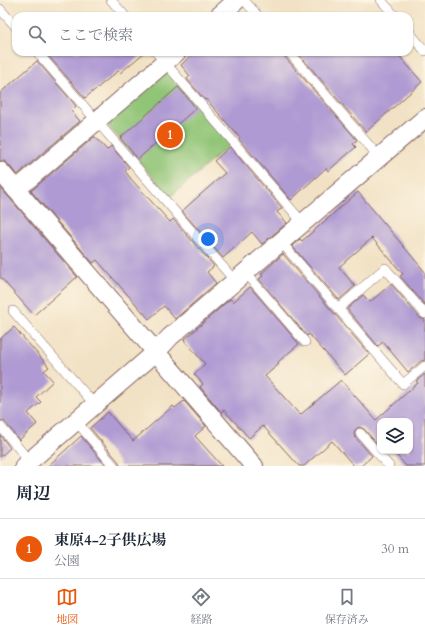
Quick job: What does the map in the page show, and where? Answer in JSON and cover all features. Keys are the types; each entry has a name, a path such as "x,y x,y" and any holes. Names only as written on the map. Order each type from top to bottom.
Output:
{"street":[{"path":"224,12 238,0"},
{"path":"16,190 97,121 166,56"},
{"path":"29,464 156,352 170,337 379,157 424,121"},
{"path":"0,171 254,466"}],"lane":[{"path":"111,0 122,12"},
{"path":"244,0 254,12"},
{"path":"381,0 392,12"},
{"path":"0,9 12,22"},
{"path":"413,37 425,51"},
{"path":"40,56 97,121 240,277 305,342"},
{"path":"166,56 303,223"},
{"path":"292,56 379,157"},
{"path":"280,242 403,384 425,366"},
{"path":"338,309 385,268 425,314"},
{"path":"13,311 95,405"},
{"path":"76,421 114,466"},
{"path":"0,426 29,464"},
{"path":"360,433 389,466"}],"green space":[{"path":"164,73 170,73 231,144 170,197 109,127 109,121"}],"building":[{"path":"49,56 140,56 120,73 118,71 85,98"},
{"path":"191,56 284,56 357,140 353,144 356,147 328,171 326,168 291,200 239,139 240,138 187,79 190,76 181,65"},
{"path":"300,56 399,56 422,82 366,132"},
{"path":"37,61 76,106 71,111 80,121 17,175 8,164 4,161 0,161 0,93"},
{"path":"178,87 196,108 138,159 120,138"},
{"path":"94,137 107,150 111,146 129,167 125,171 131,179 170,222 173,219 214,266 207,272 216,283 175,319 164,306 149,319 97,260 93,263 31,191"},
{"path":"230,147 282,208 277,212 287,223 262,244 252,232 223,258 182,211 225,173 214,161"},
{"path":"0,187 77,277 34,315 0,277"},
{"path":"358,192 425,272 425,305 400,276 403,274 372,238 339,267 355,286 339,300 292,246 300,239 302,241"},
{"path":"283,254 369,354 345,375 309,334 307,336 259,279 263,276 261,274"},
{"path":"391,284 420,318 425,320 425,360 421,361 408,372 383,342 378,346 347,309 363,295 370,302"},
{"path":"250,287 299,344 278,362 279,364 265,376 300,415 341,380 376,420 377,419 377,444 364,429 359,427 356,429 354,434 372,456 361,466 354,466 332,441 304,466 299,466 263,426 249,438 224,410 221,412 200,387 203,384 194,374 205,364 184,340 230,299 233,302"},
{"path":"14,327 49,367 44,371 53,381 36,397 41,402 28,413 37,424 19,440 5,422 0,420 0,339"},
{"path":"425,374 425,466 406,466 396,454 413,454 413,418 378,418 418,383 416,381"},
{"path":"184,401 206,426 195,436 222,466 120,466 119,462 90,428 108,412 133,441 173,406 175,408"},
{"path":"0,435 10,448 0,457"},
{"path":"81,436 106,466 48,466"}],"place":[{"name":"東原4-2子供広場","path":"170,135"}]}
